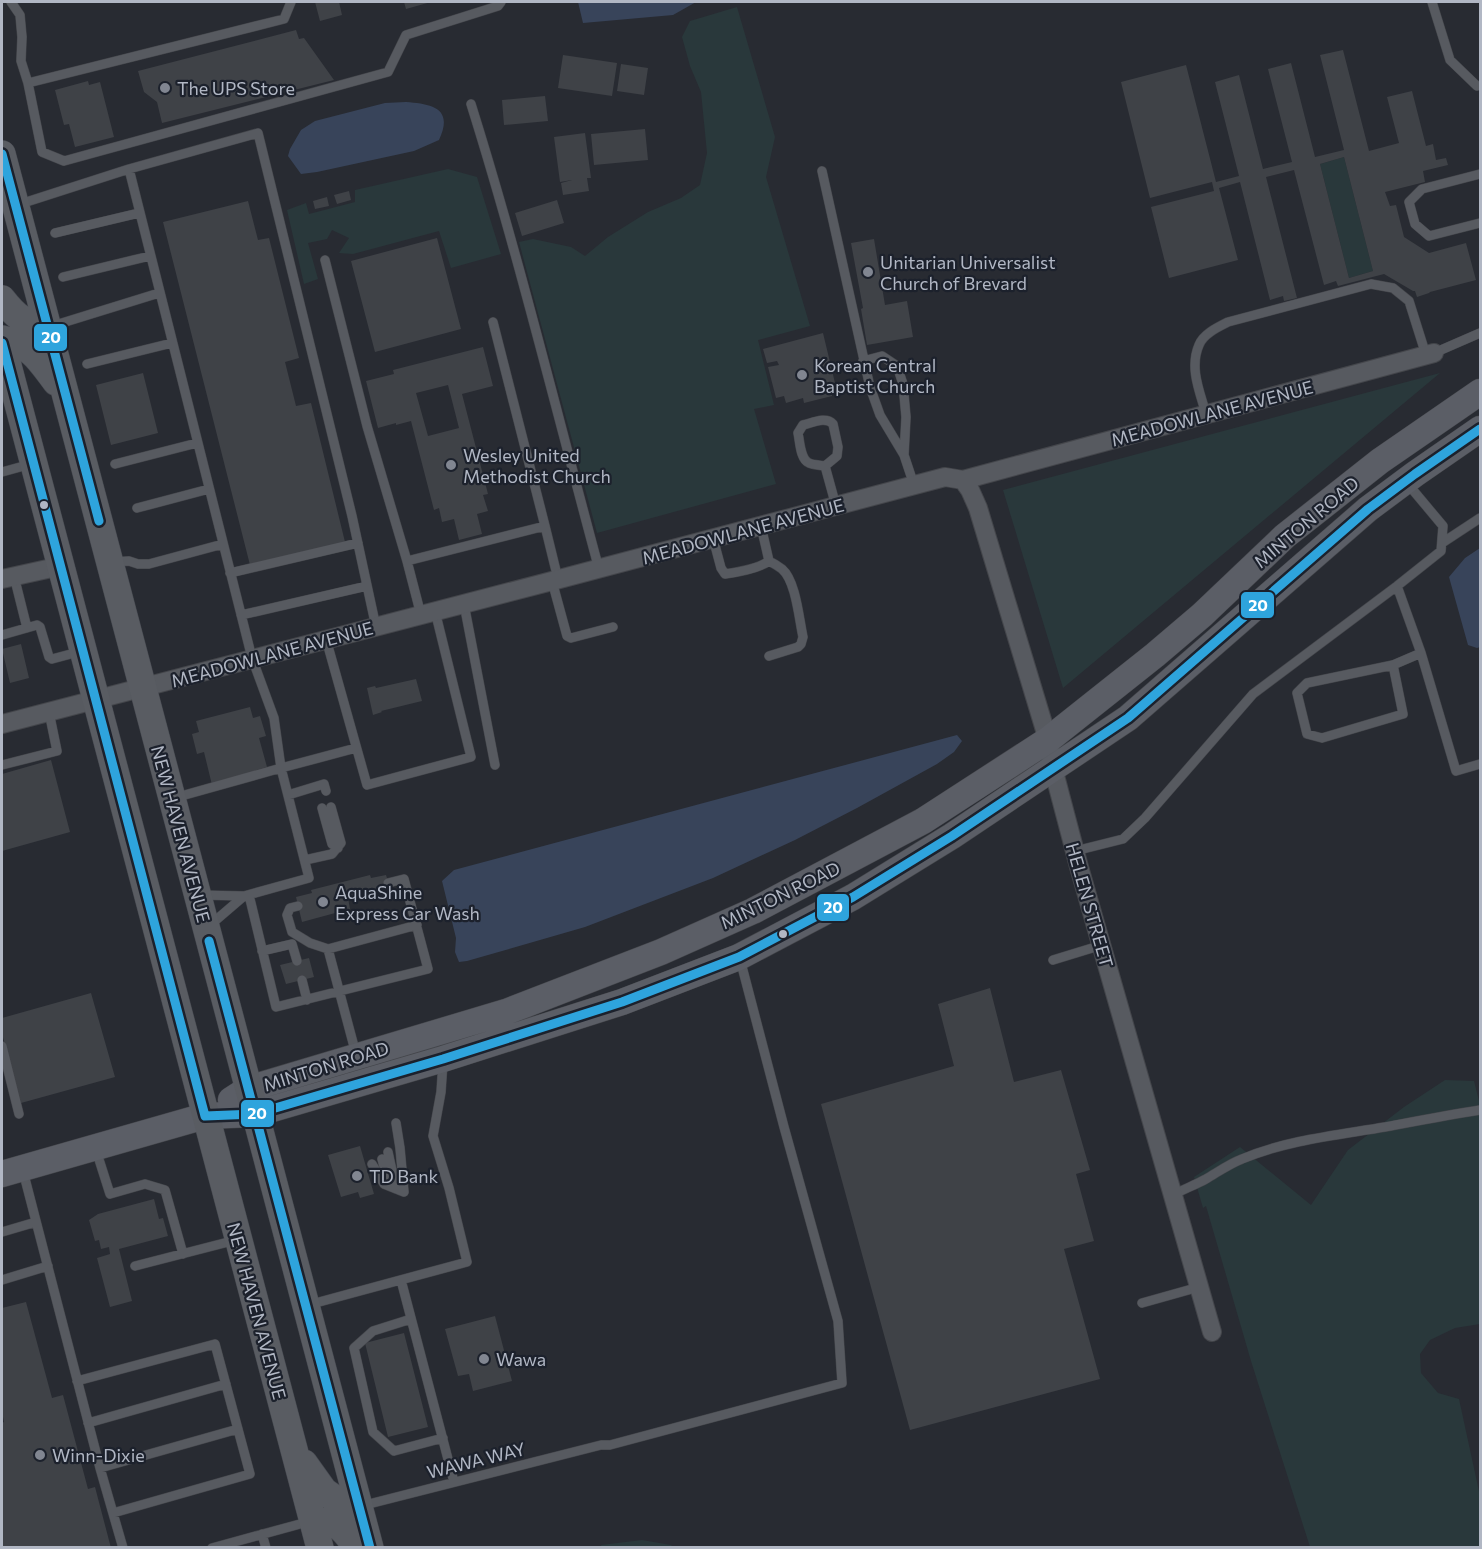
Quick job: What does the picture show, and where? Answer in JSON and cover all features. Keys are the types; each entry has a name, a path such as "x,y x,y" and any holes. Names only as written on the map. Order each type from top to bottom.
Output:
{"main road":[{"name":"NEW HAVEN AVENUE","path":"2,154 370,1548"},
{"path":"2,299 13,313 27,323 46,327"},
{"name":"NEW HAVEN AVENUE","path":"2,341 320,1548"},
{"path":"2,341 17,343 34,353 66,395"},
{"name":"MINTON ROAD","path":"12,1171 206,1116 251,1101 356,1056 506,1012 661,952 753,910 923,821 1048,740 1137,671 1202,615 1285,536 1377,463 1480,392"},
{"name":"MINTON ROAD","path":"251,1101 443,1059 622,1002 739,957 853,897 952,836 1128,718 1368,509 1480,429"},
{"path":"1377,463 1405,481"},
{"path":"294,1450 324,1491 338,1501 358,1506"},
{"path":"313,1520 331,1522 338,1526 344,1530 357,1548"}],"street":[{"name":"MEADOWLANE AVENUE","path":"2,720 49,712 96,700 945,477 963,480 1430,354"},
{"name":"HELEN STREET","path":"963,480 978,508 1048,740 1075,851 1212,1332"},
{"path":"8,578 61,566"}],"lane":[{"path":"10,2 20,15 21,61 28,83 42,152 64,161 388,72 406,34 498,6 501,2"},
{"path":"28,83 284,19 291,2"},
{"path":"1432,2 1450,60 1479,87"},
{"path":"471,104 527,295 599,569"},
{"path":"15,205 129,169 258,133 358,543 376,627"},
{"path":"129,169 240,615 252,658 274,718 281,768 309,878 246,896 197,895"},
{"path":"822,171 870,387 880,415 904,455 914,485"},
{"path":"1480,174 1422,189 1409,202 1415,224 1429,236 1480,223"},
{"path":"55,233 139,213"},
{"path":"63,277 150,255"},
{"path":"325,260 367,426 407,561 428,613 471,757 366,785 326,639"},
{"path":"1206,414 1194,371 1199,344 1212,331 1228,322 1371,284 1393,288 1409,301 1430,354"},
{"path":"46,327 159,293"},
{"path":"493,322 545,526 567,636 571,638 613,627"},
{"name":"MEADOWLANE AVENUE","path":"1430,354 1480,333"},
{"path":"87,364 172,344"},
{"path":"863,361 882,356 897,366 903,384 906,417 904,455"},
{"path":"827,419 833,424 838,447 837,456 825,466 806,462 798,433 803,425 827,419"},
{"path":"115,464 197,443"},
{"path":"2,472 33,463"},
{"path":"825,466 836,506"},
{"path":"1075,851 1123,839 1145,818 1253,694 1441,551 1443,526 1405,481"},
{"path":"137,507 209,489"},
{"path":"1442,543 1480,518"},
{"path":"407,561 545,526"},
{"path":"761,526 769,561 783,570 790,580 803,637 798,648 769,656"},
{"path":"713,538 721,568 725,574 769,561"},
{"path":"230,573 358,543"},
{"path":"110,562 129,561 149,564 223,544"},
{"path":"8,578 27,628"},
{"path":"240,615 367,586"},
{"path":"1397,586 1421,653 1456,771 1480,764"},
{"path":"464,604 495,765"},
{"path":"2,635 37,626 40,627 49,657 52,659 83,651"},
{"path":"1393,665 1403,714 1322,738 1307,734 1297,693 1307,683 1393,665 1421,653"},
{"path":"2,765 57,751 49,712"},
{"path":"172,799 356,748"},
{"path":"288,795 320,790"},
{"path":"305,860 332,854 341,843 326,808"},
{"path":"246,896 276,1007 428,969 404,879 388,883"},
{"path":"206,928 246,896"},
{"path":"298,906 290,908 287,915 292,932 310,943 328,949 417,925"},
{"path":"262,951 292,944 297,961"},
{"path":"1053,960 1102,945"},
{"path":"328,949 356,1056"},
{"name":"WAWA WAY","path":"358,1506 601,1445 610,1445 842,1383 838,1321 739,957"},
{"path":"302,980 307,1000"},
{"path":"2,1046 19,1114"},
{"path":"306,1305 467,1262 449,1188 433,1136 441,1092 443,1059"},
{"path":"1173,1195 1242,1158 1273,1149 1325,1136 1480,1110"},
{"path":"396,1123 400,1148 396,1189"},
{"path":"95,1148 110,1194 145,1184 165,1190 183,1254"},
{"path":"385,1156 396,1189"},
{"path":"372,1164 384,1184 396,1189"},
{"path":"12,1171 36,1222 88,1424 123,1548"},
{"path":"2,1232 36,1222"},
{"path":"135,1266 238,1239"},
{"path":"2,1280 48,1266"},
{"path":"401,1280 454,1482"},
{"path":"1142,1303 1199,1287"},
{"path":"411,1319 373,1331 354,1348 373,1432 394,1451 442,1438"},
{"path":"77,1381 215,1344 226,1384 250,1474 113,1513"},
{"path":"88,1424 226,1384"},
{"path":"100,1468 238,1429"},
{"path":"212,1548 313,1520"},
{"path":"262,1534 266,1548"}],"shaded area":[{"path":"737,7 775,137 766,177 810,326 758,340 774,405 754,409 776,484 597,533 519,242 533,239 571,247 585,256 608,237 648,212 681,198 700,185 707,153 701,92 690,66 682,37 690,21"},
{"path":"1344,157 1373,271 1349,278 1320,164"},
{"path":"448,169 477,177 501,254 451,268 439,231 353,254 339,253 349,238 332,230 327,239 308,243 318,279 304,284 287,210 306,203 309,214 355,202 355,190"},
{"path":"1440,373 1063,688 1003,490"},
{"path":"1445,1080 1474,1081 1480,1105 1480,1324 1455,1328 1430,1340 1420,1354 1421,1373 1438,1393 1459,1399 1480,1496 1480,1547 1310,1547 1251,1361 1206,1206 1203,1208 1194,1177 1240,1147 1311,1205 1348,1150 1404,1107"},
{"path":"642,1540 673,1547 602,1548 601,1545"}],"water":[{"path":"578,2 696,2 673,15 583,23"},
{"path":"406,102 432,106 442,114 444,121 439,140 414,151 301,174 288,156 301,130 315,121 385,103"},
{"path":"1480,548 1480,647 1477,648 1468,645 1449,577 1465,558"},
{"path":"957,735 962,741 954,752 937,764 795,840 713,878 585,927 459,962 455,952 456,938 442,881 454,870"}],"building":[{"path":"315,2 339,2 342,15 320,21"},
{"path":"404,2 431,2 406,9"},
{"path":"296,30 299,39 304,38 334,80 162,123 157,102 144,92 138,71"},
{"path":"1343,50 1369,151 1399,143 1387,97 1412,91 1426,146 1433,144 1436,160 1446,158 1448,165 1423,171 1425,182 1385,192 1390,206 1396,205 1404,237 1429,253 1466,243 1476,280 1417,297 1415,291 1384,274 1338,286 1336,281 1324,285 1294,170 1266,177 1297,298 1284,301 1283,296 1270,300 1240,182 1219,188 1238,260 1169,278 1151,207 1214,191 1212,182 1150,198 1121,82 1186,65 1216,182 1239,176 1215,82 1239,75 1263,169 1292,162 1268,69 1291,63 1315,157 1344,150 1320,55","holes":["1344,157 1373,271 1349,278 1320,164"]},
{"path":"563,55 617,63 612,96 558,88"},
{"path":"621,64 648,68 644,95 617,91"},
{"path":"88,81 89,85 100,82 114,137 75,147 69,124 64,125 55,90"},
{"path":"545,96 548,121 504,125 502,100"},
{"path":"645,129 648,160 594,165 591,134"},
{"path":"585,133 591,178 587,178 589,191 563,195 561,183 572,180 560,182 554,137"},
{"path":"349,191 351,200 337,204 334,195"},
{"path":"327,197 329,206 315,209 313,201"},
{"path":"557,200 564,223 522,236 515,213"},
{"path":"248,201 258,240 269,238 299,358 285,362 296,406 311,403 345,542 250,565 163,222"},
{"path":"437,238 461,329 375,352 351,261"},
{"name":"Unitarian Universalist Church of Brevard","path":"874,239 885,305 907,301 913,337 867,345 851,243"},
{"name":"Korean Central Baptist Church","path":"823,333 835,383 830,384 832,396 804,403 803,398 786,403 784,396 776,398 768,367 779,365 777,361 767,363 763,349"},
{"path":"483,347 493,386 462,394 488,494 483,495 488,511 477,514 482,534 459,540 454,519 442,522 439,508 434,510 411,421 378,428 366,381 394,374 393,370","holes":["448,385 459,428 428,436 416,393"]},
{"path":"143,373 158,433 111,445 96,385"},
{"path":"21,644 29,678 10,683 2,649"},
{"path":"416,679 422,701 373,715 367,688"},
{"path":"250,707 253,718 260,716 266,736 259,738 267,767 257,770 257,773 212,785 204,752 197,754 192,734 199,732 196,721"},
{"path":"51,760 70,832 2,851 2,774"},
{"name":"AquaShine Express Car Wash","path":"370,875 371,878 386,875 390,888 348,898 350,909 302,922 296,897 312,893 311,890"},
{"path":"309,958 314,977 286,984 280,965"},
{"path":"990,988 1014,1082 1061,1070 1090,1170 1076,1174 1094,1241 1064,1249 1100,1379 910,1430 821,1104 954,1066 938,1004"},
{"path":"91,993 115,1077 21,1103 2,1034 2,1018"},
{"path":"360,1146 374,1194 360,1198 358,1192 341,1197 328,1155"},
{"path":"154,1199 159,1219 163,1218 168,1236 119,1249 132,1301 110,1307 97,1258 110,1254 109,1247 101,1249 99,1240 95,1241 89,1220 98,1214"},
{"name":"Winn-Dixie","path":"26,1302 52,1398 63,1395 88,1489 95,1487 111,1548 2,1548 2,1423 4,1422 2,1412 2,1308"},
{"path":"495,1316 512,1381 473,1391 469,1374 458,1376 445,1329"},
{"path":"404,1333 428,1427 388,1437 365,1343"}],"transit line":[{"name":"20","path":"2,154 99,521"},
{"name":"20","path":"2,343 205,1116 255,1114 443,1059 622,1002 739,957 853,897 952,836 1128,718 1368,509 1480,429"},
{"name":"20","path":"209,941 370,1548"}],"place":[{"name":"The UPS Store","path":"165,88"},
{"name":"Unitarian Universalist Church of Brevard","path":"868,272"},
{"name":"Korean Central Baptist Church","path":"802,375"},
{"name":"Wesley United Methodist Church","path":"451,465"},
{"name":"AquaShine Express Car Wash","path":"323,902"},
{"name":"TD Bank","path":"357,1176"},
{"name":"Wawa","path":"484,1359"},
{"name":"Winn-Dixie","path":"40,1455"}]}
